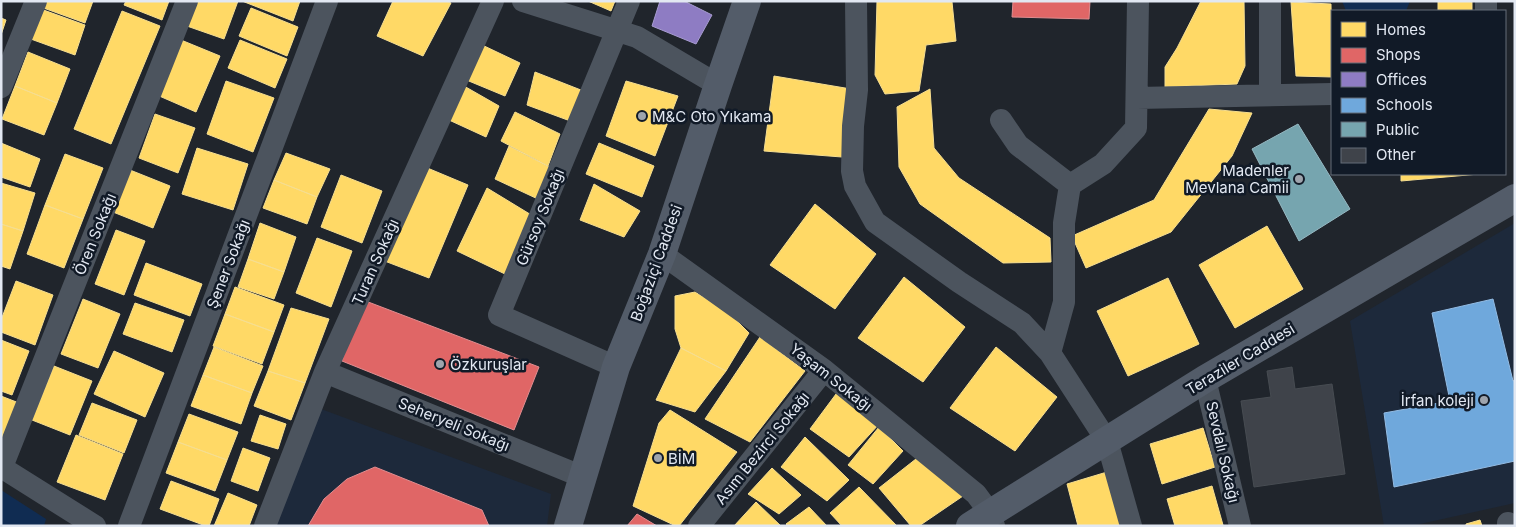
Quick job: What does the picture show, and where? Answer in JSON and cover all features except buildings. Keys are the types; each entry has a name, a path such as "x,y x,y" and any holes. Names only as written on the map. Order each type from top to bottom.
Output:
{"main road":[{"name":"Boğaziçi Caddesi","path":"568,526 616,367 662,254 748,1"},
{"name":"Teraziler Caddesi","path":"984,521 1206,379 1515,198"}],"street":[{"path":"1,88 36,1"},
{"name":"Ören Sokağı","path":"2,467 187,1"},
{"name":"Şener Sokağı","path":"130,526 327,1"},
{"name":"Turan Sokağı","path":"265,526 325,372 494,1"},
{"path":"523,1 637,37 718,85"},
{"name":"Gürsoy Sokağı","path":"616,367 499,315 629,1"},
{"path":"856,1 857,90 853,126 852,171 855,186 876,222 959,282 1022,323 1050,353 1107,441 1131,526"},
{"path":"1050,353 1064,302 1064,223 1070,185 1103,164 1136,128 1138,1"},
{"path":"1270,1 1270,95"},
{"path":"1137,98 1331,94"},
{"path":"1001,120 1018,145 1070,185"},
{"name":"Yaşam Sokağı","path":"662,254 824,370 976,494 984,521"},
{"name":"Asım Bezirci Sokağı","path":"699,526 824,370"},
{"name":"Seheryeli Sokağı","path":"325,372 583,477"},
{"name":"Sevdalı Sokağı","path":"1206,379 1240,526"},
{"path":"2,467 96,526"}],"shaded area":[{"path":"1342,1 1410,1 1406,10 1346,10"},
{"path":"1515,223 1515,503 1411,526 1384,526 1350,321"},
{"path":"321,409 551,494 547,526 272,526"},
{"path":"1,490 46,519 44,526 1,526"}],"place":[{"name":"M&C Oto Yıkama","path":"642,116"},
{"name":"Madenler Mevlana Camii","path":"1299,179"},
{"name":"Özkuruşlar","path":"440,364"},
{"name":"İrfan koleji","path":"1484,400"},
{"name":"BİM","path":"658,458"}]}
